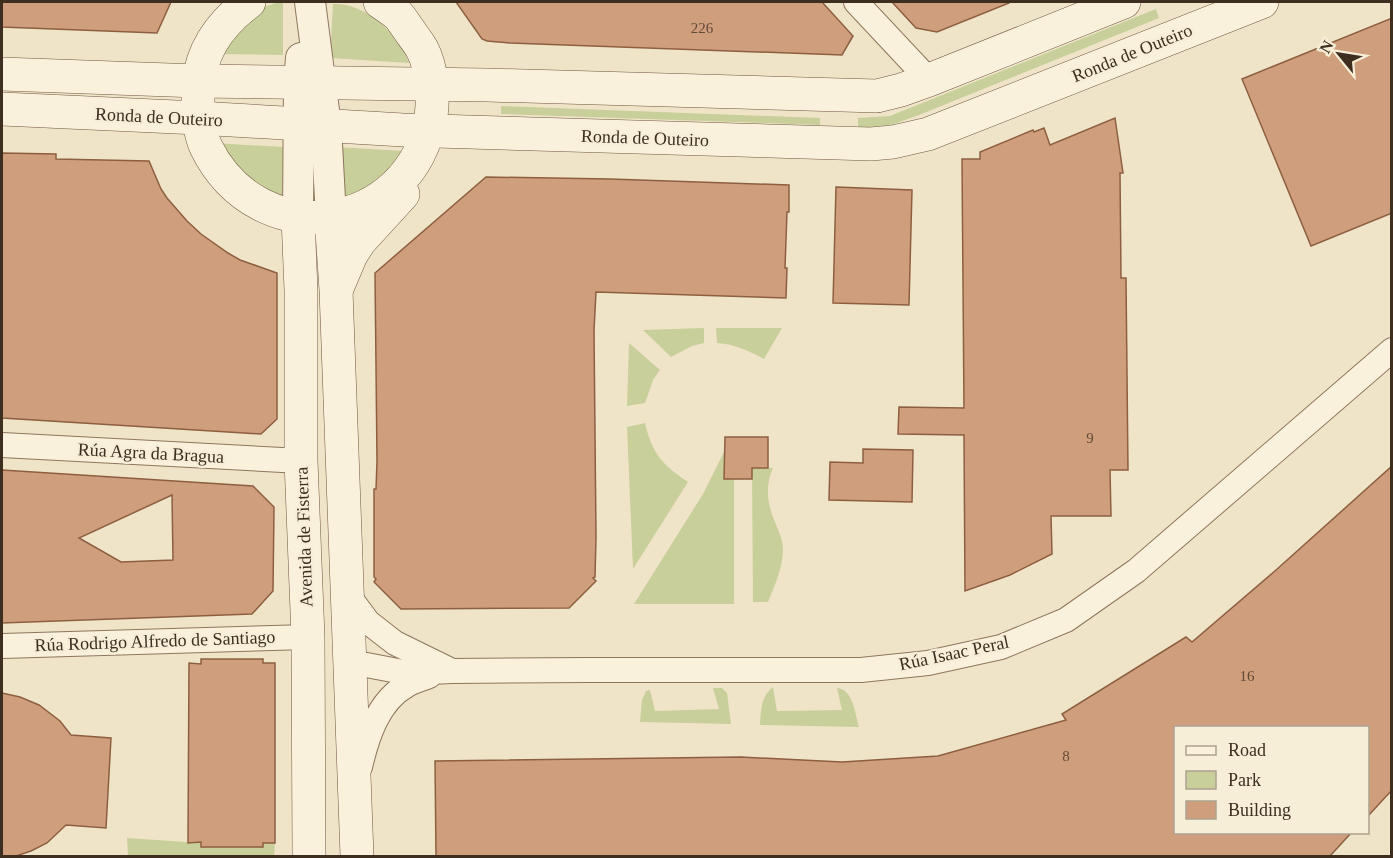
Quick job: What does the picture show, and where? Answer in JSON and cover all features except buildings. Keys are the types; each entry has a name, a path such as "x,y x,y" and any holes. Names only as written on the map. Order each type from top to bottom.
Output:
{"main road":[{"path":"249,2 233,14 215,35 203,59 198,81 198,118 205,145 224,176 250,199 269,209 298,217 331,217 357,210 372,202 402,178 418,156 428,131 432,108 432,85 423,50 399,16 380,2"},
{"name":"Ronda de Outeiro","path":"2,74 198,81 487,85 877,96 929,80 1124,2"},
{"name":"Ronda de Outeiro","path":"2,109 428,131 871,144 893,142 928,134 1262,2"},
{"path":"336,290 344,269 360,241 462,132"},
{"name":"Avenida de Fisterra","path":"298,217 301,290 301,461 308,637 309,856"},
{"name":"Avenida de Fisterra","path":"331,217 336,290 357,856"},
{"path":"301,461 322,570 331,639 339,653 351,662"}],"street":[{"name":"Avenida de Fisterra","path":"308,2 312,125 331,217"},
{"path":"856,2 929,80"},
{"name":"Avenida de Fisterra","path":"298,217 312,125"},
{"name":"Rúa Isaac Peral","path":"351,662 408,673 861,670 928,663 1000,647 1066,620 1136,571 1392,350"},
{"name":"Rúa Agra da Bragua","path":"2,445 301,461"},
{"path":"348,595 368,622 395,644 452,671"},
{"name":"Rúa Rodrigo Alfredo de Santiago","path":"2,646 308,637"},
{"name":"Rúa Isaac Peral","path":"355,787 365,745 378,716 388,701 405,686 429,676 452,671"}],"green space":[{"path":"283,2 283,55 216,54 260,8"},
{"path":"333,4 342,4 361,10 377,20 398,42 409,63 330,58"},
{"path":"1156,9 1159,18 919,115 891,125 858,128 858,118 890,116"},
{"path":"501,106 820,118 820,125 501,114"},
{"path":"212,143 284,147 282,202 257,191"},
{"path":"336,147 403,151 375,184 338,203"},
{"path":"704,328 704,343 692,346 671,357 643,330"},
{"path":"716,328 782,328 764,359 736,346 717,343"},
{"path":"629,343 660,370 653,380 645,403 627,406"},
{"path":"645,423 659,457 671,470 688,482 633,569 627,427"},
{"path":"725,450 734,451 734,604 634,604 703,494"},
{"path":"752,468 773,468 768,488 769,501 783,545 780,569 768,602 753,602"},
{"path":"773,687 777,711 842,710 837,688 842,689 850,697 859,727 760,725 764,699"},
{"path":"713,688 722,688 727,693 731,724 640,722 642,700 646,691 650,690 655,711 719,709"},
{"path":"127,838 201,843 202,847 212,847 212,843 220,847 244,847 244,843 252,843 252,847 263,847 263,843 275,843 274,856 128,856"}]}
